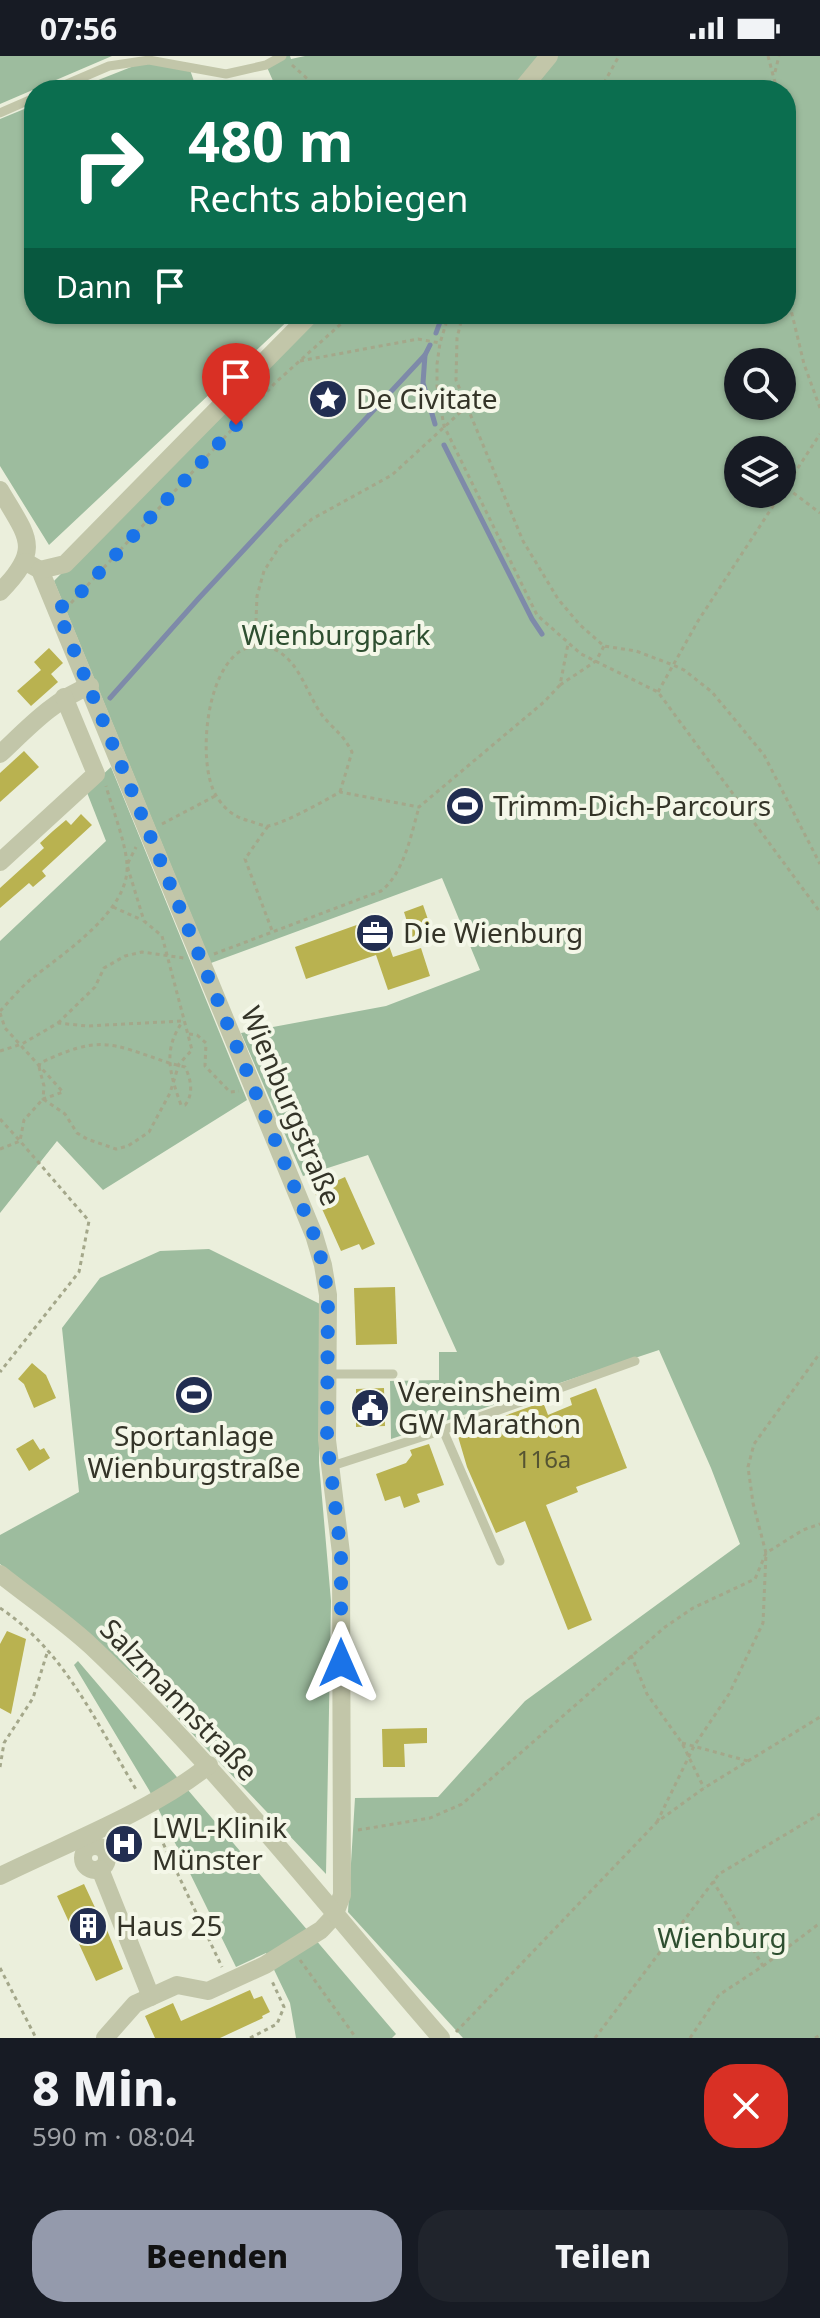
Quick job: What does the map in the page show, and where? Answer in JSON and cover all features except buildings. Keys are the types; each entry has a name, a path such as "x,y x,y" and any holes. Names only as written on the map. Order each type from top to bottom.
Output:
{"street":[{"path":"529,80 549,56"},
{"path":"0,592 33,566 65,564 301,324"},
{"name":"Wienburgstraße","path":"0,490 23,530 33,566 57,609 90,686 314,1235 323,1265 328,1295 329,1467 341,1553 342,1895 334,1916"},
{"path":"0,754 64,697 90,686"},
{"path":"0,862 96,774 64,697"},
{"name":"Salzmannstraße","path":"0,1574 89,1644 209,1765 334,1916"},
{"path":"0,1876 88,1840 191,1779 209,1765"},
{"path":"88,1840 83,1862 92,1870 100,1869 151,1997"},
{"path":"105,2038 135,2004 177,1985 208,1991 265,1965 321,1930 334,1916 441,2038"}],"lane":[{"path":"76,80 109,66 149,60 226,74 286,60"},
{"path":"0,113 24,102"},
{"path":"329,1467 635,1361"},
{"path":"327,1374 393,1374"},
{"path":"443,1430 500,1561"}],"path":[{"path":"606,80 619,56"},
{"path":"768,56 775,80"},
{"path":"774,75 779,56"},
{"path":"286,60 309,80"},
{"path":"57,609 71,602 275,383 341,324"},
{"path":"446,324 440,343 437,386 444,426 537,615 568,644 658,692 820,912"},
{"path":"460,324 456,380 523,541 558,599 580,625 604,646 636,651 673,665 712,692 764,755 820,864"},
{"path":"794,324 804,364 820,408"},
{"path":"300,361 418,339 440,343"},
{"path":"255,646 257,596 264,571 280,546 312,519 392,475 466,407"},
{"path":"796,473 820,434"},
{"path":"796,495 820,513"},
{"path":"658,692 698,621 774,508"},
{"path":"560,685 568,644"},
{"path":"268,826 236,818 215,796 205,746 211,705 222,671 239,653 255,646 273,649 293,663 323,716 345,737 352,752 340,792"},
{"path":"0,1051 22,1044 58,1023 95,987 104,968 125,956 142,952 200,960 370,897 391,883 407,849 419,807 560,685 596,661 604,646"},
{"path":"96,774 104,779 144,921"},
{"path":"273,933 245,859 268,826 340,792 419,807"},
{"path":"147,832 215,796"},
{"path":"20,1141 24,1120 43,1099 63,1092 5,1028 0,1012 28,982 76,945 113,907 125,881 127,865"},
{"path":"43,1099 40,1063 61,1053 104,1042 179,1064 185,1067 189,1074 191,1098 181,1105 171,1083 179,1064 192,1050 162,936 144,921 113,907"},
{"path":"58,1023 87,1026 183,1021"},
{"path":"43,1099 65,1114 77,1133 87,1139 116,1149 128,1146 149,1132 170,1093 169,1063 174,1033 183,1021"},
{"path":"189,1034 197,1035 206,1043 205,1066 221,1085 230,1092 252,1088"},
{"path":"0,1119 89,1221 79,1272 0,1372"},
{"path":"0,1149 20,1141"},
{"path":"657,1822 694,1746 729,1694 763,1623 766,1553 753,1503 748,1467 754,1444 820,1353"},
{"path":"342,1832 430,1818 462,1804 631,1655 693,1608 755,1579 766,1553 803,1530 820,1524"},
{"path":"0,1608 19,1620 66,1671 144,1806 229,1981"},
{"path":"0,1767 4,1743 33,1698 48,1650"},
{"path":"631,1655 647,1694 682,1743 704,1788"},
{"path":"451,2038 657,1822 704,1788 820,1717"},
{"path":"682,1743 750,1762"},
{"path":"598,2037 719,1874 820,1814"},
{"path":"713,1881 763,1966"},
{"path":"690,2038 719,1995 820,1923"},
{"path":"292,1948 356,2038"},
{"path":"250,2038 277,2024 284,2007 265,1965"},
{"path":"0,1968 36,2038"},
{"path":"815,2038 820,2035"}],"green space":[{"path":"0,56 112,56 56,80 24,80 24,94 0,104"},
{"path":"282,56 290,56 291,59 305,56 820,56 820,2038 463,2038 348,1912 355,1798 438,1797 525,1701 740,1544 711,1468 659,1350 391,1439 390,1381 439,1380 439,1352 457,1352 368,1155 303,1176 241,1033 386,1006 480,970 442,878 211,963 54,581 305,324 796,324 796,80 273,80 266,65"},
{"path":"149,60 189,67 194,80 98,80"},
{"path":"24,109 24,324 284,324 49,545 0,466 0,119"},
{"path":"111,767 247,1100 103,1190 57,1141 0,1213 0,941 106,841 86,790"},
{"name":"Sportanlage Wienburgstraße","path":"209,1249 320,1304 319,1463 331,1601 326,1874 145,1684 0,1564 0,1535 79,1492 62,1328 100,1278 160,1251"},
{"path":"78,1661 396,2034 392,2038 296,2038 290,2003 266,1953 236,1967 149,1790 74,1665"}],"waterway":[{"path":"436,333 439,324"},
{"path":"110,698 425,355 430,345"},
{"path":"425,355 423,383 435,424"},
{"path":"444,445 542,634"}],"place":[{"name":"De Civitate","path":"328,399"},
{"name":"Trimm-Dich-Parcours","path":"465,806"},
{"name":"Die Wienburg","path":"375,933"},
{"name":"Sportanlage Wienburgstraße","path":"194,1395"},
{"name":"Vereinsheim GW Marathon","path":"370,1408"},
{"name":"LWL-Klinik Münster","path":"124,1844"},
{"name":"Haus 25","path":"88,1926"}],"route":[{"path":"236,425 84,589 71,602 57,609 314,1235 323,1265 329,1330 327,1440 341,1553 341,1663"}],"park label":[{"name":"Wienburgpark","path":"336,635"},
{"name":"Wienburg","path":"722,1938"}]}
